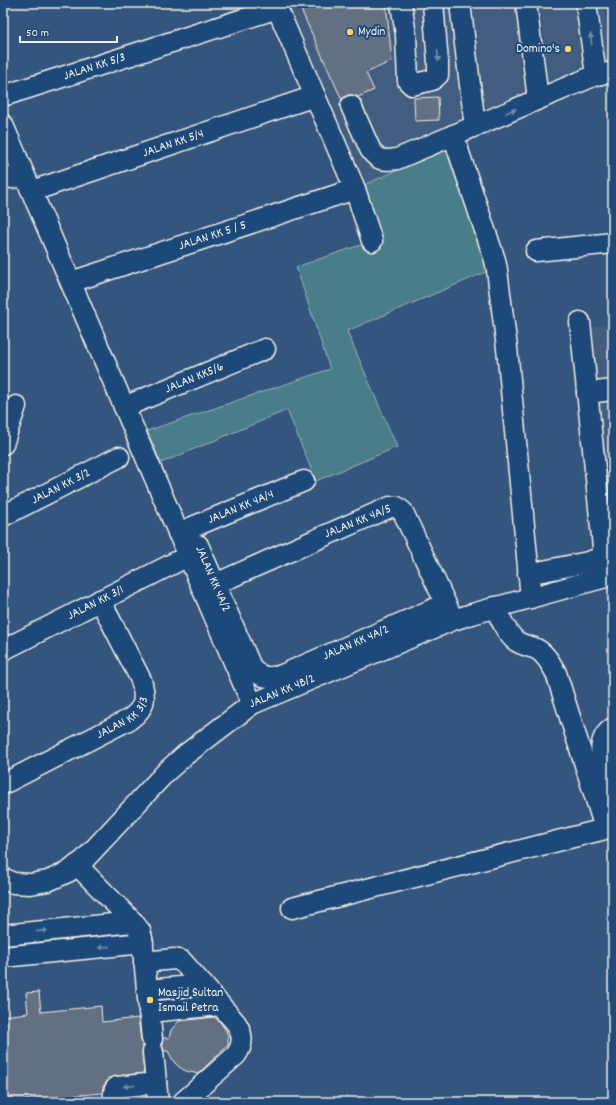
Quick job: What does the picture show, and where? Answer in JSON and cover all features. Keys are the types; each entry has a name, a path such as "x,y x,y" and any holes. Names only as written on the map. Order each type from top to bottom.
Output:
{"street":[{"path":"401,3 406,35 408,81 412,85 432,80 438,75 434,12 461,10 475,126"},
{"path":"526,3 538,99"},
{"path":"351,106 374,156 380,160 397,159 538,99 604,73 586,3"},
{"path":"277,6 355,189 372,241"},
{"name":"JALAN KK 5/3","path":"3,96 277,6"},
{"name":"JALAN KK 5/4","path":"3,176 28,183 315,96"},
{"path":"3,125 124,408 184,530 188,556 209,587 256,702"},
{"path":"453,135 495,260 507,348 531,598"},
{"name":"JALAN KK 5 / 5","path":"71,282 355,189"},
{"path":"536,251 613,243"},
{"path":"528,574 588,562 608,556 587,393 580,322"},
{"name":"JALAN KK5/6","path":"124,408 265,349"},
{"path":"587,393 613,390"},
{"path":"3,444 16,406"},
{"name":"JALAN KK 3/2","path":"3,516 119,457"},
{"name":"JALAN KK 4A/2","path":"168,475 184,530 209,587 256,673 272,678 282,675 449,612"},
{"name":"JALAN KK 4A/4","path":"184,530 304,480"},
{"name":"JALAN KK 4A/5","path":"209,587 394,506 403,512 449,612"},
{"name":"JALAN KK 3/1","path":"3,650 188,556"},
{"name":"JALAN KK 4B/2","path":"3,878 13,883 30,884 48,881 68,872 89,854 166,772 256,702 449,612 495,607 613,575"},
{"name":"JALAN KK 3/3","path":"3,784 130,719 139,712 143,703 144,692 141,680 100,600"},
{"path":"292,908 609,828 556,673 538,649 521,644 510,636 495,607"},
{"path":"256,702 265,677"},
{"path":"613,728 605,736 601,751 602,760 613,795"},
{"path":"613,738 613,744"},
{"path":"613,738 608,757 613,773"},
{"path":"77,865 133,922 142,938 157,1093 117,1087 115,1088 114,1092 115,1102"},
{"path":"3,935 133,922"},
{"path":"3,957 144,952 180,960 185,963 238,1028 242,1037 239,1051 233,1059 184,1102"},
{"path":"147,990 203,984"},
{"path":"149,1012 220,1005"}],"shaded area":[{"path":"283,3 604,3 613,85 570,94 364,185"},
{"path":"613,324 613,564 571,329"}],"green space":[{"path":"446,149 488,271 347,331 397,447 316,481 287,410 161,463 147,431 330,369 296,267 381,238 364,185"}],"building":[{"name":"Mydin","path":"298,3 386,3 392,61 366,73 374,90 358,97 347,95 342,100"},
{"path":"438,97 439,120 415,121 414,98"},
{"path":"39,992 41,1012 101,1006 102,1022 138,1018 143,1046 142,1053 144,1073 108,1078 103,1087 102,1093 48,1098 48,1102 36,1102 36,1099 3,1102 3,1016 28,1013 26,993"},
{"path":"214,1017 220,1022 228,1035 228,1045 198,1074 186,1071 179,1067 174,1062 168,1051 164,1051 162,1045 163,1038 169,1038 171,1030 179,1021"}],"place":[{"name":"Mydin","path":"350,32"},
{"name":"Domino's","path":"568,49"},
{"name":"Masjid Sultan Ismail Petra","path":"150,1000"}]}
